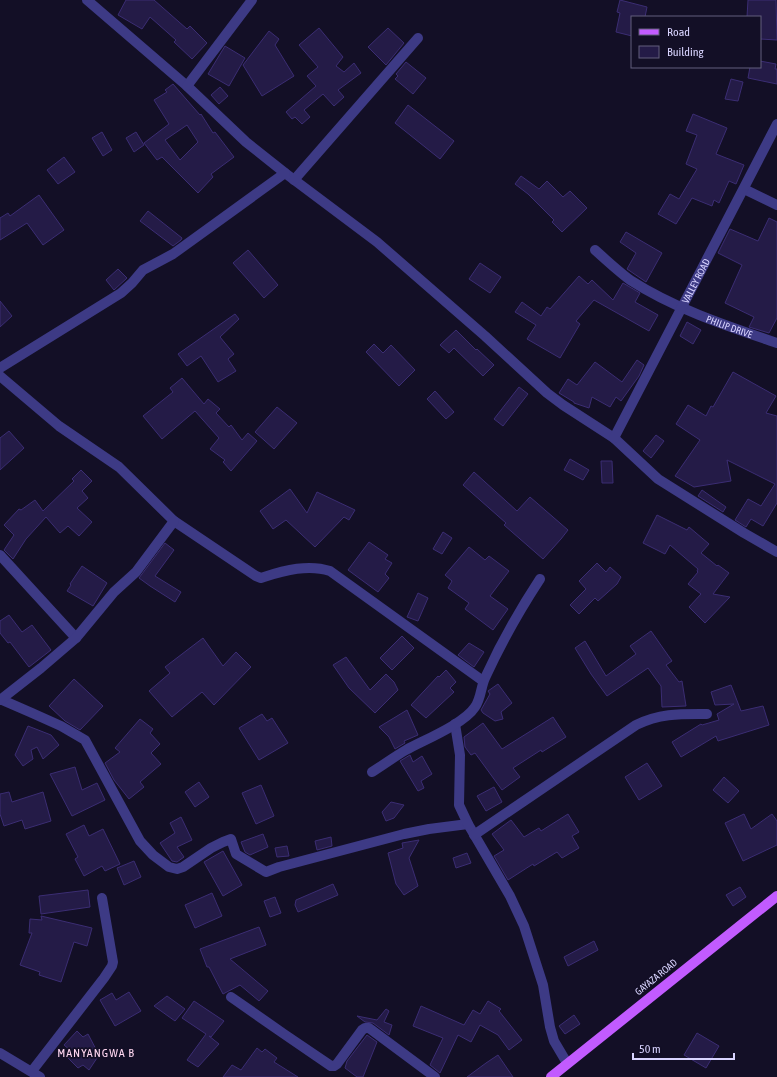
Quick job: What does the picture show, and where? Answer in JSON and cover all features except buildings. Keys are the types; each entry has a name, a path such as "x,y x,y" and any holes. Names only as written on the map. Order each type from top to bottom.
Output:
{"main road":[{"name":"GAYAZA ROAD","path":"551,1077 777,896"}],"street":[{"path":"87,0 187,86 246,142 377,242 485,336 547,393 614,438 658,479 777,552"},
{"path":"187,86 252,0"},
{"path":"294,180 418,38"},
{"name":"VALLEY ROAD","path":"614,438 777,124"},
{"path":"0,368 121,293 143,270 173,254 285,173"},
{"path":"744,189 777,205"},
{"name":"PHILIP DRIVE","path":"595,250 628,279 648,291 682,308 777,343"},
{"path":"0,376 59,426 119,466 174,521 256,576 261,578 292,569 323,569 330,571 483,681"},
{"path":"174,521 136,572 114,592 76,638 41,668 0,699 54,723 85,740 140,841 153,855 173,868 177,869 183,867 211,848 231,839 236,854 266,872 279,866 429,828 468,824"},
{"path":"0,555 76,638"},
{"path":"372,772 404,751 455,724 476,706 483,681 515,618 540,579"},
{"path":"474,835 636,725 648,719 669,714 707,714"},
{"path":"455,724 460,755 459,806 474,835 510,896 524,926 543,985 550,1027 554,1041 567,1063"},
{"path":"0,1053 36,1074 112,966 113,962 102,898"},
{"path":"231,996 331,1066 337,1064 362,1030 369,1028 435,1077"}],"district":[{"name":"MANYANGWA B","path":"96,1053"}]}
